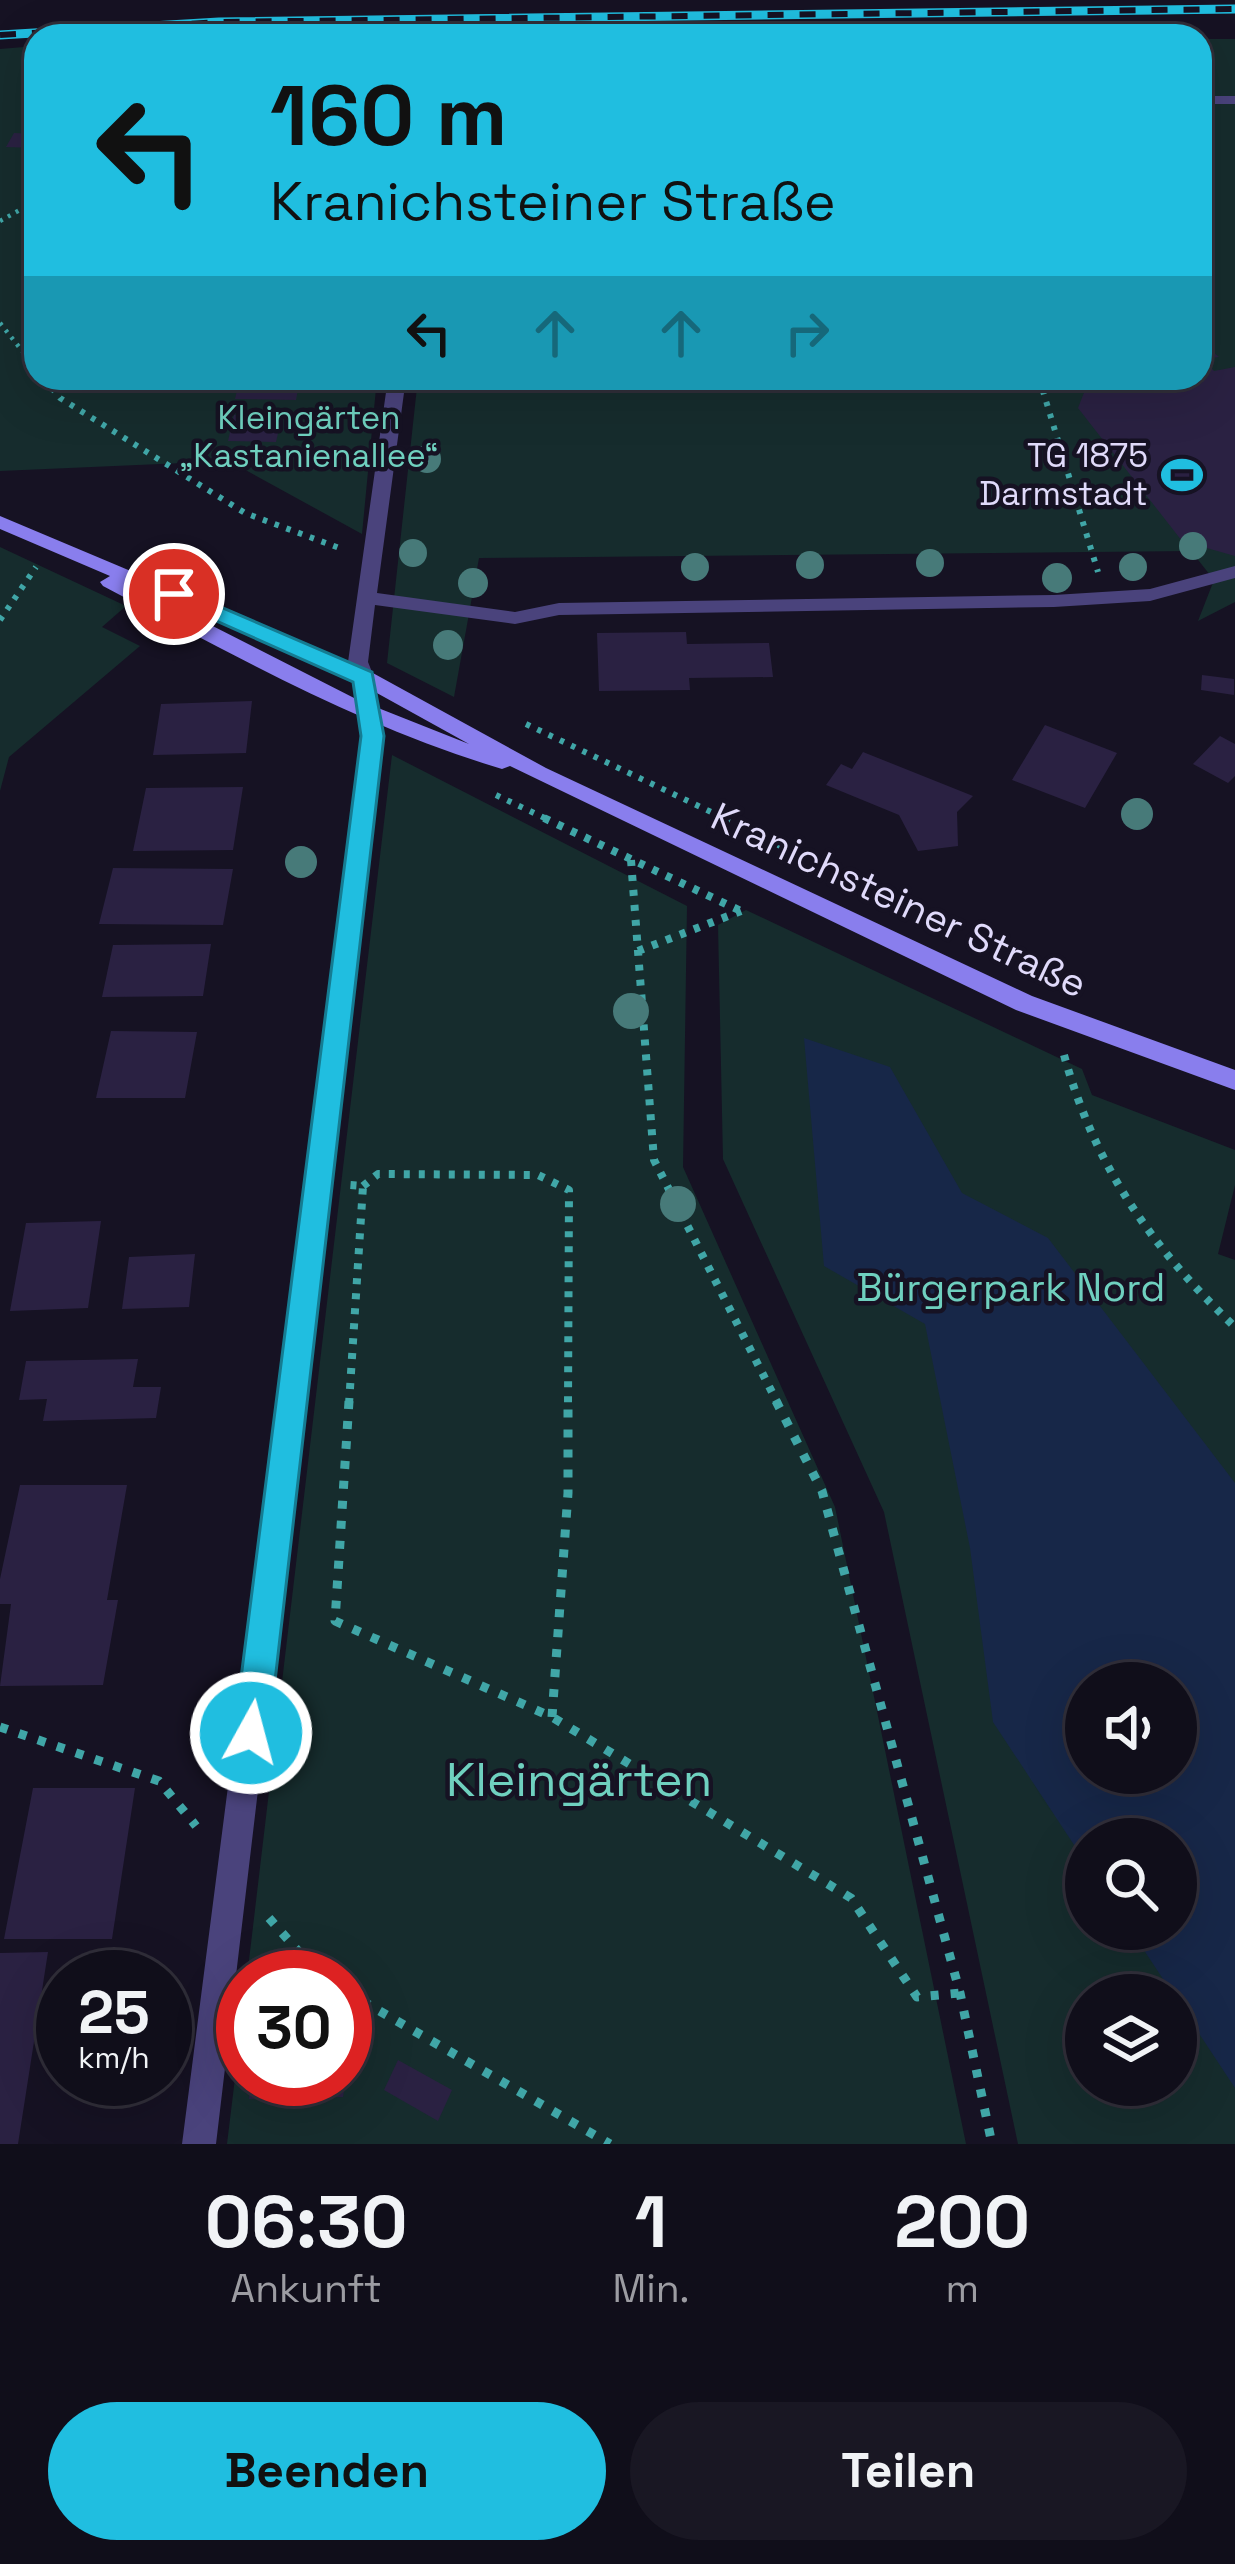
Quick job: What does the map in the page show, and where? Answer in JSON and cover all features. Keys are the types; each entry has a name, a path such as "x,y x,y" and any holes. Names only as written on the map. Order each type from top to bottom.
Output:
{"main road":[{"name":"Kranichsteiner Straße","path":"0,522 364,677 539,773 1024,1003 1235,1080"},
{"name":"Kranichsteiner Straße","path":"57,548 81,567 368,714 435,743 539,773"}],"street":[{"path":"199,2144 373,736 358,662 371,598 395,390"},
{"path":"371,598 515,618 559,609 1150,596 1235,572"}],"path":[{"path":"0,323 24,353"},
{"path":"54,390 245,513 374,560"},
{"path":"1043,390 1106,598"},
{"path":"0,620 35,567 57,548"},
{"path":"552,732 804,856"},
{"path":"631,860 654,1160 822,1490 960,1993 992,2144"},
{"path":"638,951 741,911"},
{"path":"1063,1051 1077,1112 1106,1177 1169,1267 1235,1327"},
{"path":"320,1184 363,1186 378,1174 538,1175 568,1190 568,1493 552,1717"},
{"path":"363,1186 335,1621 552,1717 851,1898 916,1997 960,1993"},
{"path":"0,1727 159,1781 298,1950"},
{"path":"372,2007 610,2144"}],"green space":[{"path":"1212,39 1235,39 1235,602 1198,621 1214,580 1191,551 479,558 454,697 387,663 417,390 1212,390"},
{"name":"Kleingärten „Kastanienallee“","path":"24,47 24,390 376,390 362,534 229,461 0,471 0,49"},
{"path":"0,547 126,606 102,627 140,646 9,757 0,791"},
{"name":"Kleingärten","path":"392,755 687,906 683,1167 835,1507 966,2144 227,2144 232,2106 372,2106 372,1950 250,1950"},
{"name":"Bürgerpark Nord","path":"746,910 1082,1069 1092,1095 1235,1150 1235,1185 1218,1254 1235,1260 1235,2144 1018,2144 884,1512 723,1159 718,925"}],"water":[{"path":"804,1038 890,1067 962,1193 1048,1238 1235,1483 1235,2088 1197,2030 1197,1974 1160,1974 1144,1950 1197,1950 1197,1818 1065,1818 1065,1831 993,1722 970,1548 925,1324 824,1266"}],"building":[{"path":"14,133 24,133 24,148 6,147"},
{"name":"TG 1875 Darmstadt","path":"1235,367 1235,556 1182,541 1078,408 1085,390 1212,390 1212,369"},
{"path":"237,390 298,390 296,400 235,399"},
{"path":"234,415 282,416 276,442 228,441"},
{"path":"686,632 687,644 769,643 773,677 689,678 690,690 599,691 597,633"},
{"path":"1202,675 1234,679 1234,695 1201,690"},
{"path":"252,701 246,753 153,755 161,704"},
{"path":"1045,725 1117,753 1085,808 1012,780"},
{"path":"1220,736 1235,744 1235,776 1228,783 1193,764"},
{"path":"863,752 973,796 957,812 958,846 918,851 899,815 826,785 841,764 852,769"},
{"path":"243,787 233,850 133,851 146,788"},
{"path":"113,868 233,869 223,925 99,924"},
{"path":"211,944 203,996 102,997 113,945"},
{"path":"111,1031 197,1032 185,1098 96,1098"},
{"path":"101,1221 88,1308 10,1311 26,1223"},
{"path":"195,1254 189,1307 122,1309 129,1257"},
{"path":"138,1359 133,1387 161,1387 156,1418 43,1421 47,1399 19,1400 26,1361"},
{"path":"20,1485 127,1485 107,1600 118,1600 103,1685 0,1686 11,1604 0,1604 0,1579"},
{"path":"33,1788 135,1788 112,1939 4,1939"},
{"path":"36,1952 36,2029 18,2144 0,2144 0,1953"},
{"path":"398,2060 452,2090 438,2121 384,2090"}],"railway":[{"path":"185,24 1235,9"},
{"path":"0,35 24,34"}],"place":[{"name":"TG 1875 Darmstadt","path":"1182,475"}],"route":[{"path":"174,594 364,677 373,736 251,1733"}]}
